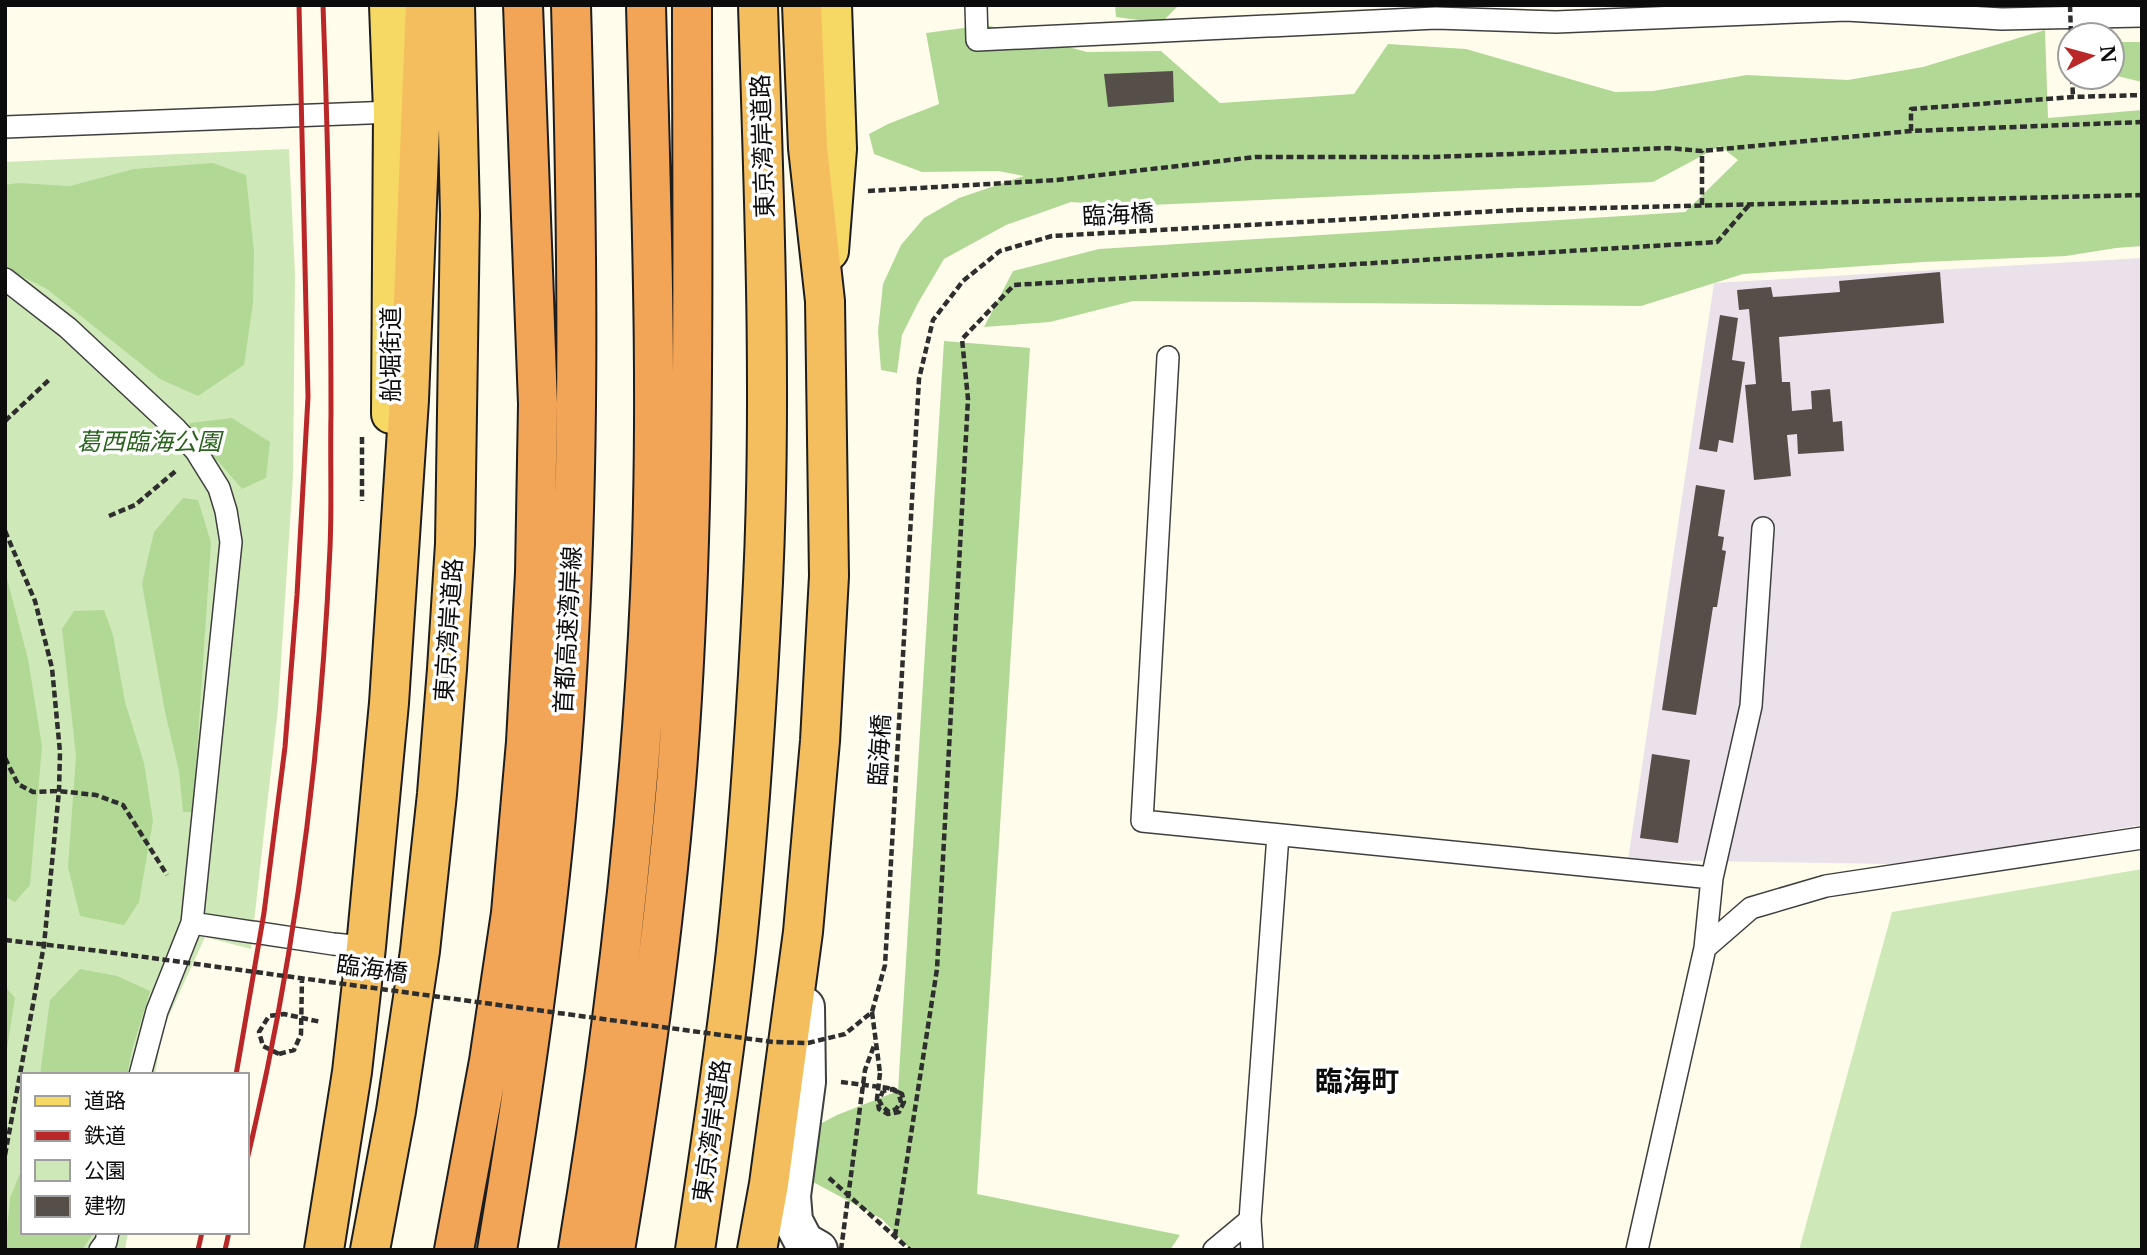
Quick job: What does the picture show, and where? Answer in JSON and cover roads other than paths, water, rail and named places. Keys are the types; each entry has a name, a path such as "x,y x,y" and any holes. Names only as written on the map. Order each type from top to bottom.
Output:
{"highway":[{"path":"324,1250 352,1072 388,703 410,400 425,5"},
{"name":"東京湾岸道路","path":"370,1250 396,1111 420,951 447,669 455,544 460,280 455,5"},
{"path":"454,1250 489,1060 511,913 528,704 538,404 523,5"},
{"path":"543,5 562,299 576,403"},
{"name":"首都高速湾岸線","path":"497,1250 524,1085 562,746 572,573 576,403 576,188 571,5"},
{"path":"615,1250 633,1146 657,966 676,783 687,595 646,5"},
{"path":"667,5 663,276 673,401"},
{"path":"578,1250 621,958 640,778 650,593 673,401 692,5"},
{"name":"東京湾岸道路","path":"695,1250 736,951 752,774 762,593 766,393 765,215 758,5"},
{"path":"757,1250 769,1184 803,932 820,741 829,576 825,300 808,148 802,5"},
{"path":"470,1250 509,1051 538,822 562,746"}],"main road":[{"name":"船堀街道","path":"388,703 393,112 389,5"},
{"path":"825,300 837,149 832,5"}],"street":[{"path":"803,932 806,1082 791,1196 793,1221 804,1242 818,1250"}],"lane":[{"path":"976,5 977,40 1436,18 1556,22 1846,10 2002,19 2142,16"},
{"path":"5,127 393,112"},
{"path":"5,279 68,328 176,429 196,451 219,488 226,512 231,542 192,923 157,1011 141,1073"},
{"path":"1168,357 1142,821 1712,878"},
{"path":"1637,1250 1705,948 1712,878 1751,706 1763,528"},
{"path":"1252,1250 1250,1220 1278,835"},
{"path":"1705,948 1751,908 1826,886 2142,838"},
{"path":"192,923 366,947"},
{"path":"1214,1250 1250,1220"},
{"path":"100,1250 108,1234"}],"railway":[{"path":"236,1073 264,913 285,747 297,595 308,397 299,5"},
{"path":"248,1156 292,933 312,779 326,625 331,531 331,363 323,5"},
{"path":"198,1250 202,1234"},
{"path":"225,1250 229,1234"}],"district":[{"name":"臨海町","path":"1357,1081"}],"park label":[{"name":"葛西臨海公園","path":"149,442"}]}
